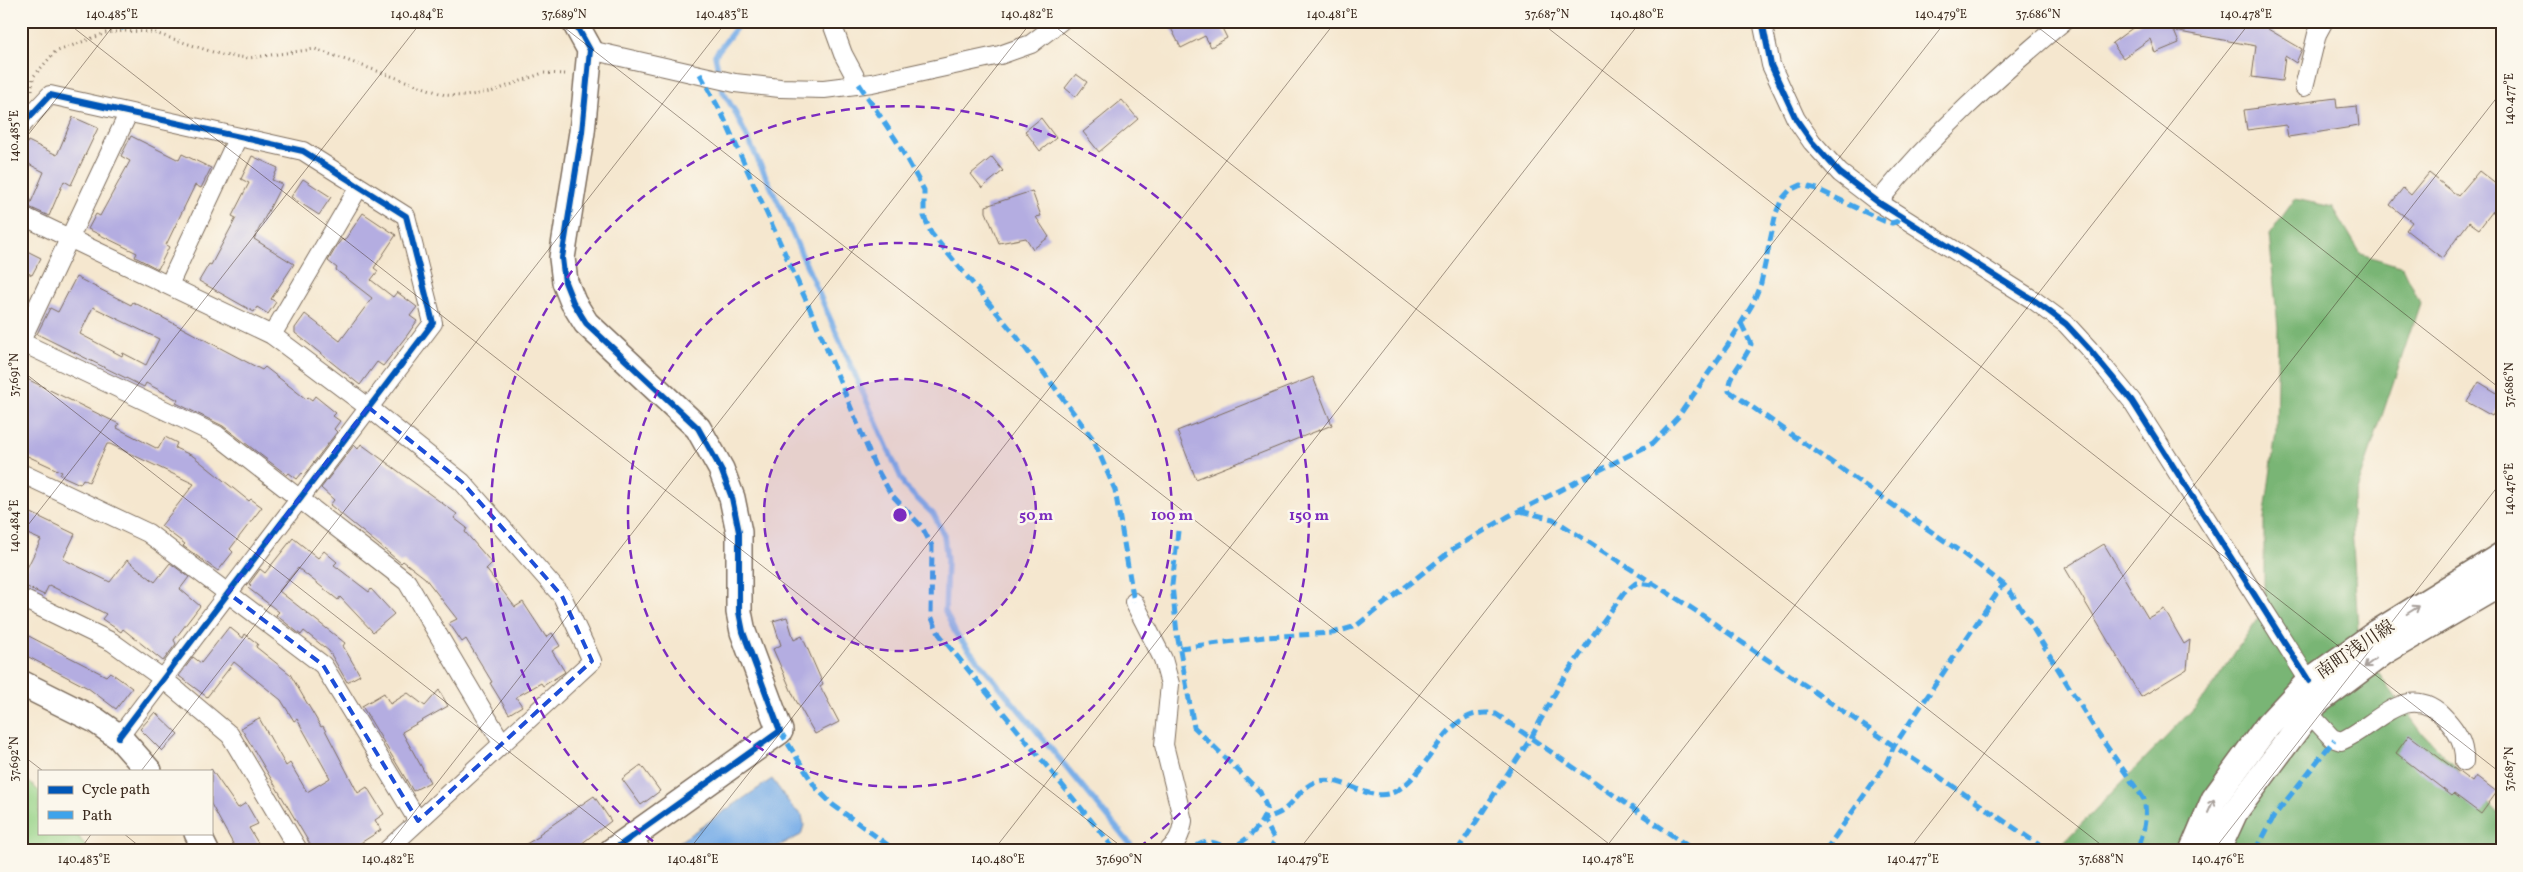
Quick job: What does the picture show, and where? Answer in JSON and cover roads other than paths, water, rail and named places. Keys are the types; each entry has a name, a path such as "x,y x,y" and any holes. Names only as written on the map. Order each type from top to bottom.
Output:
{"street":[{"path":"574,21 590,50 581,142 562,258 566,282 573,302 586,323 698,428 722,469 732,498 739,532 739,612 743,632 780,731 638,844 612,851"},
{"path":"831,21 843,54 859,84"},
{"path":"590,50 735,83 824,89 859,84 1000,55 1031,44 1061,21"},
{"path":"1762,21 1771,65 1796,119 1812,142 1840,173 1878,202 2035,301 2066,324 2090,349 2132,401 2309,681"},
{"path":"1878,202 1900,174 1969,104 2064,21"},
{"path":"2304,87 2317,34 2324,21"},
{"path":"21,126 50,95 128,114 302,151 406,216 433,323 119,737"},
{"path":"128,114 21,342 217,435 407,582 502,743"},
{"path":"169,285 238,137"},
{"path":"272,335 359,187"},
{"path":"21,215 272,335 368,407 462,482 562,596 592,661 386,851"},
{"path":"21,472 148,532 323,665 418,821"},
{"name":"南町浅川線","path":"2192,851 2214,799 2268,725 2309,681 2378,632 2502,555"},
{"name":"南町浅川線","path":"2217,851 2235,812 2316,703 2384,652 2502,583"},
{"path":"21,598 112,642 162,678 230,735 298,851"},
{"path":"1134,602 1163,659 1170,684 1164,745 1183,821 1181,834 1175,845 1168,851"},
{"path":"21,683 95,720 119,737 148,770"},
{"path":"2309,713 2332,738 2341,741 2385,713 2410,702 2427,703 2443,715 2457,733 2464,749 2464,762"},
{"path":"198,834 206,851"}],"water":[{"path":"772,779 793,808 802,815 804,825 801,835 768,851 677,851 673,846"}],"waterway":[{"path":"737,21 736,28 715,55 723,92 734,110 781,208 905,487 934,515 944,535 947,561 945,611 956,634 1136,851"}]}
